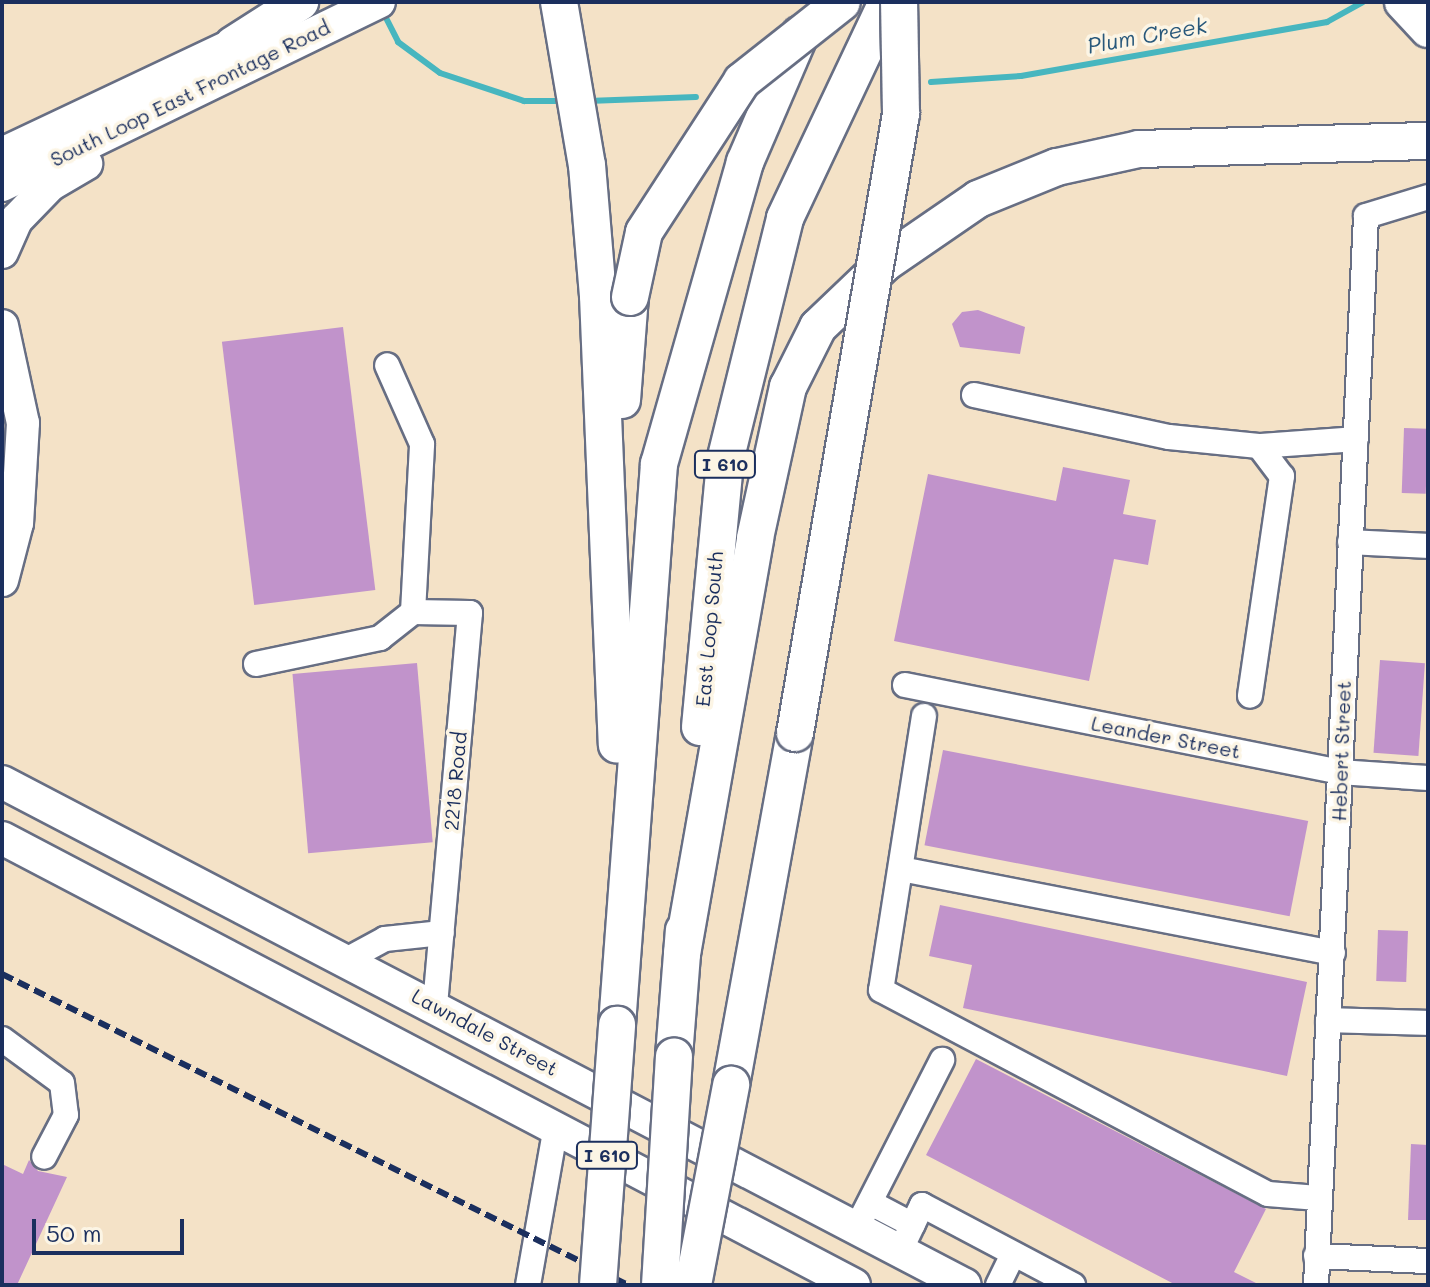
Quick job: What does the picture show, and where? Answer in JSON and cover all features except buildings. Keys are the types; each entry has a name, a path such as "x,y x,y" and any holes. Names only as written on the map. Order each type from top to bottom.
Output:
{"highway":[{"path":"559,2 614,297 609,569 623,900"},
{"name":"I 610","path":"598,1285 623,900 659,464 745,162 785,57 820,2"},
{"path":"614,297 644,232 742,81 842,2"},
{"name":"East Loop South","path":"660,1285 682,954 725,461 785,218 887,2"},
{"path":"693,1285 795,733 901,114 899,2"},
{"path":"1403,2 1428,29"},
{"path":"225,61 317,9"},
{"path":"682,954 755,538 788,387 818,327 885,263 978,199 1057,167 1139,149 1428,141"}],"main road":[{"name":"South Loop East Frontage Road","path":"317,9 379,2"},
{"name":"South Loop East Frontage Road","path":"2,154 76,116 225,61"},
{"name":"South Loop East Frontage Road","path":"2,185 225,61"},
{"path":"2,252 17,219 50,185 171,115 225,61"},
{"path":"2,137 76,116"},
{"path":"2,326 23,423 17,523 2,580"},
{"name":"Lawndale Street","path":"2,782 214,889 496,1038 864,1216 906,1238 965,1285"},
{"path":"2,838 854,1285"},
{"path":"190,935 214,889"},
{"path":"474,1087 496,1038"}],"street":[{"name":"Hebert Street","path":"1316,1285 1366,216 1428,197"},
{"path":"256,664 380,638 413,612 422,444 387,365"},
{"path":"974,395 1169,437 1259,446 1356,439"},
{"path":"1250,696 1282,476 1259,446"},
{"path":"1350,542 1428,546"},
{"name":"2218 Road","path":"413,612 470,613 435,1005"},
{"name":"Leander Street","path":"905,685 1339,772 1428,778"},
{"path":"924,716 881,990 1268,1194 1318,1198"},
{"path":"901,869 1333,953"},
{"path":"348,959 396,936 442,933"},
{"path":"1328,1020 1428,1023"},
{"path":"2,1039 62,1083 66,1115 44,1157"},
{"path":"864,1216 942,1060"},
{"path":"528,1285 556,1127"},
{"path":"906,1238 922,1205 1073,1285"},
{"path":"998,1285 1013,1254"},
{"path":"1316,1256 1428,1261"}],"waterway":[{"name":"Plum Creek","path":"931,82 1021,76 1327,22 1363,2"},
{"name":"Plum Creek","path":"382,10 398,42 440,73 524,101 564,101"},
{"name":"Plum Creek","path":"588,101 696,97"}],"railway":[{"path":"2,974 628,1285"}]}
